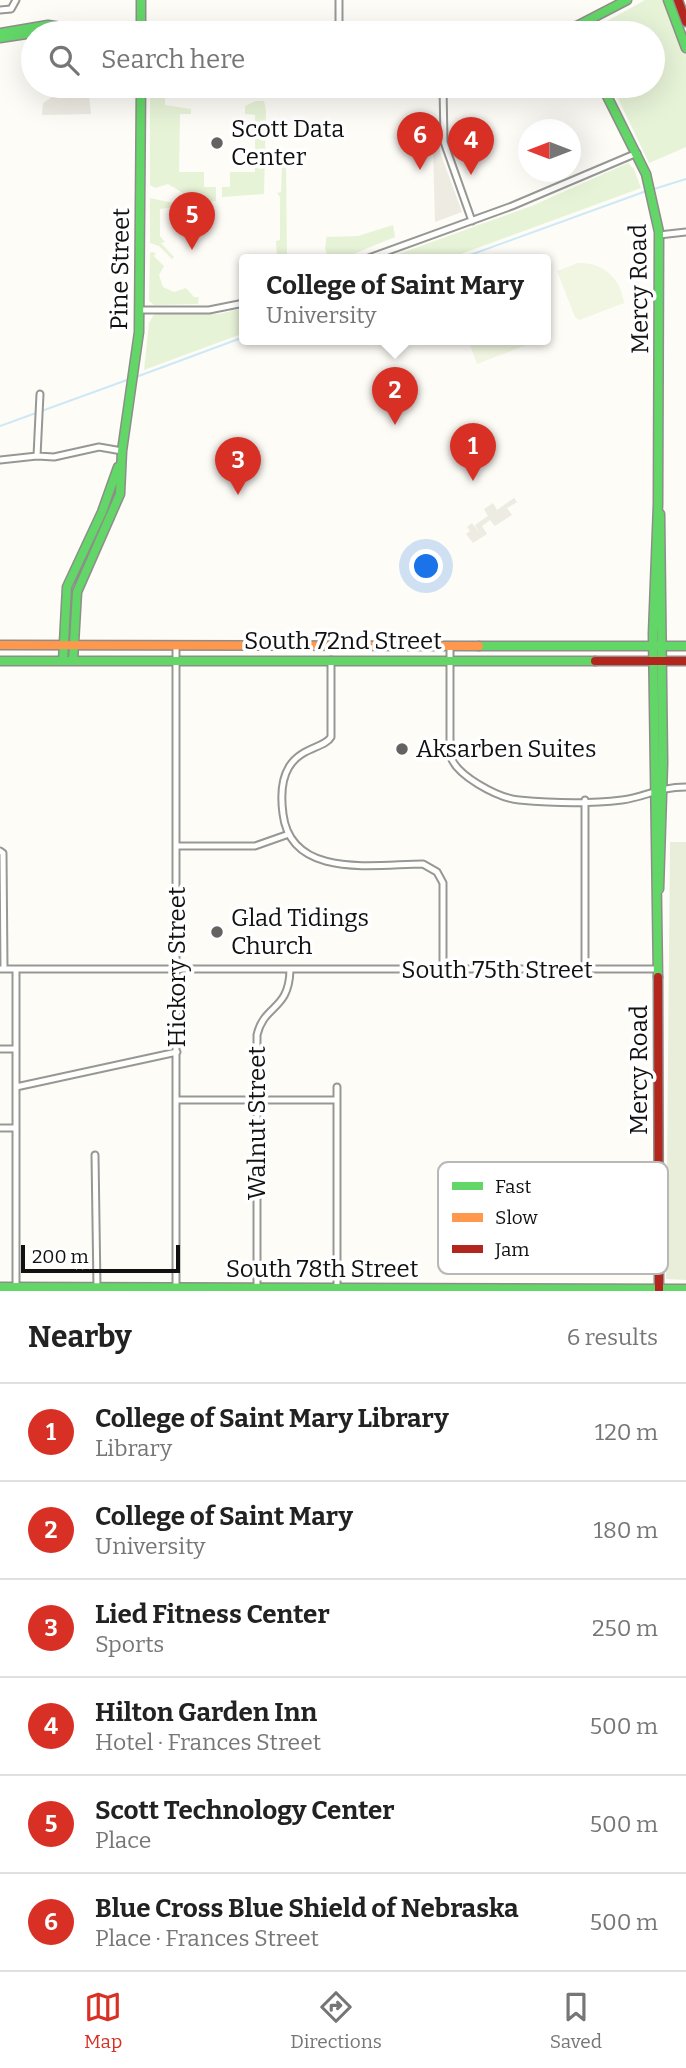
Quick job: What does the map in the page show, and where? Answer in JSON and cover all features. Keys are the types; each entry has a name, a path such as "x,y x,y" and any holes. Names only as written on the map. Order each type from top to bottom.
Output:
{"main road":[{"path":"141,0 141,21"},
{"path":"593,21 628,0"},
{"path":"668,0 686,48"},
{"path":"678,0 686,22"},
{"path":"0,36 21,31"},
{"path":"0,36 21,34"},
{"name":"Pine Street","path":"73,661 76,595 116,507 137,352 140,310 141,98"},
{"name":"Mercy Road","path":"608,98 644,168 657,210 659,235 659,504 654,559 661,879 658,892 659,1162"},
{"name":"Pine Street","path":"63,662 67,587 102,512 122,451"},
{"name":"South 72nd Street","path":"0,645 686,646"},
{"name":"South 72nd Street","path":"0,661 686,661"},
{"name":"South 78th Street","path":"0,1287 686,1289"}],"street":[{"path":"0,10 13,8 16,0"},
{"path":"339,0 339,21"},
{"path":"443,98 444,142 472,221"},
{"path":"380,254 472,221 636,153"},
{"path":"659,235 686,232"},
{"path":"140,310 209,310 239,304"},
{"path":"37,456 40,394"},
{"path":"0,460 54,457 99,447 122,451"},
{"name":"Hickory Street","path":"176,646 176,1287"},
{"path":"450,647 450,754 455,767 465,776 513,799 623,800 658,788 686,787"},
{"path":"331,660 331,737 328,743 301,753 286,772 283,811 289,834 303,851 323,862 423,864 437,872 443,886 443,970"},
{"path":"585,800 585,970"},
{"path":"177,846 255,845 289,834"},
{"path":"2,852 2,969"},
{"name":"South 75th Street","path":"2,969 659,969"},
{"path":"16,969 16,1289"},
{"name":"Walnut Street","path":"257,1287 258,1031 262,1021 288,993 290,970"},
{"path":"0,1049 16,1049"},
{"path":"16,1087 177,1052"},
{"path":"337,1087 337,1288"},
{"path":"177,1100 337,1100"},
{"path":"0,1128 16,1128"},
{"path":"95,1155 97,1289"}],"green space":[{"path":"645,0 665,0 686,55 686,147 649,163 618,98 665,98 665,21 607,21"},
{"path":"150,98 165,98 165,105 191,109 191,114 180,114 179,172 204,172 204,187 216,187 216,201 198,202 168,184 155,188 150,185"},
{"path":"264,101 266,111 264,194 222,197 222,187 230,187 230,172 255,172 255,115 245,114 245,106"},
{"path":"286,159 287,254 277,254 276,241 280,240 280,197 277,193 281,192 282,166 278,165 278,160"},
{"path":"628,163 634,169 641,188 461,254 399,254 534,205"},
{"path":"150,198 173,203 173,207 160,209 160,236 165,242 161,243 174,257 172,259 159,246 150,243"},
{"path":"393,225 395,237 353,254 327,254 327,234 327,237 358,236"},
{"path":"152,252 156,253 154,256 164,266 159,275 163,287 174,292 186,288 194,297 199,297 198,304 154,305 149,301"},
{"path":"578,263 595,265 609,273 619,286 624,303 579,320 575,317 557,271"},
{"path":"239,309 239,335 144,370 149,323 154,314 219,314"},
{"path":"470,345 526,345 477,364"},
{"path":"670,842 686,842 686,1280 666,1279"}],"shaded area":[{"path":"51,98 89,98 91,114 42,115 43,103"},
{"path":"432,116 436,118 440,152 462,212 435,222"},
{"path":"514,498 517,502 507,508 512,515 495,526 490,520 482,526 487,534 473,543 466,534 470,531 467,527 472,523 479,532 475,525 488,516 484,509 493,503 497,510"}],"waterway":[{"path":"654,189 686,179"},
{"path":"473,254 649,190"},
{"path":"136,377 239,339"},
{"path":"0,426 127,380"}],"traffic: fast":[{"path":"141,0 141,21"},
{"path":"587,21 627,0"},
{"path":"668,0 686,48"},
{"path":"0,33 21,30"},
{"path":"0,38 21,35"},
{"path":"73,661 77,592 120,494 122,451 139,332 141,98"},
{"path":"608,98 646,174 659,232 658,504 653,634 658,977"},
{"path":"63,661 67,587 102,512 118,467"},
{"path":"659,889 663,763 660,514"},
{"path":"479,646 686,646"},
{"path":"0,661 595,661"},
{"path":"0,1287 686,1289"}],"traffic: slow":[{"path":"0,645 479,646"}],"traffic: jam":[{"path":"678,0 686,22"},
{"path":"595,661 686,661"},
{"path":"658,977 659,1162"},
{"path":"659,1274 659,1290"}],"place":[{"name":"Scott Data Center","path":"217,143"},
{"name":"Blue Cross Blue Shield of Nebraska","path":"420,170"},
{"name":"Hilton Garden Inn","path":"471,175"},
{"name":"Scott Technology Center","path":"192,250"},
{"name":"College of Saint Mary","path":"395,425"},
{"name":"College of Saint Mary Library","path":"473,481"},
{"name":"Lied Fitness Center","path":"238,495"},
{"name":"Aksarben Suites","path":"402,749"},
{"name":"Glad Tidings Church","path":"217,932"}]}
